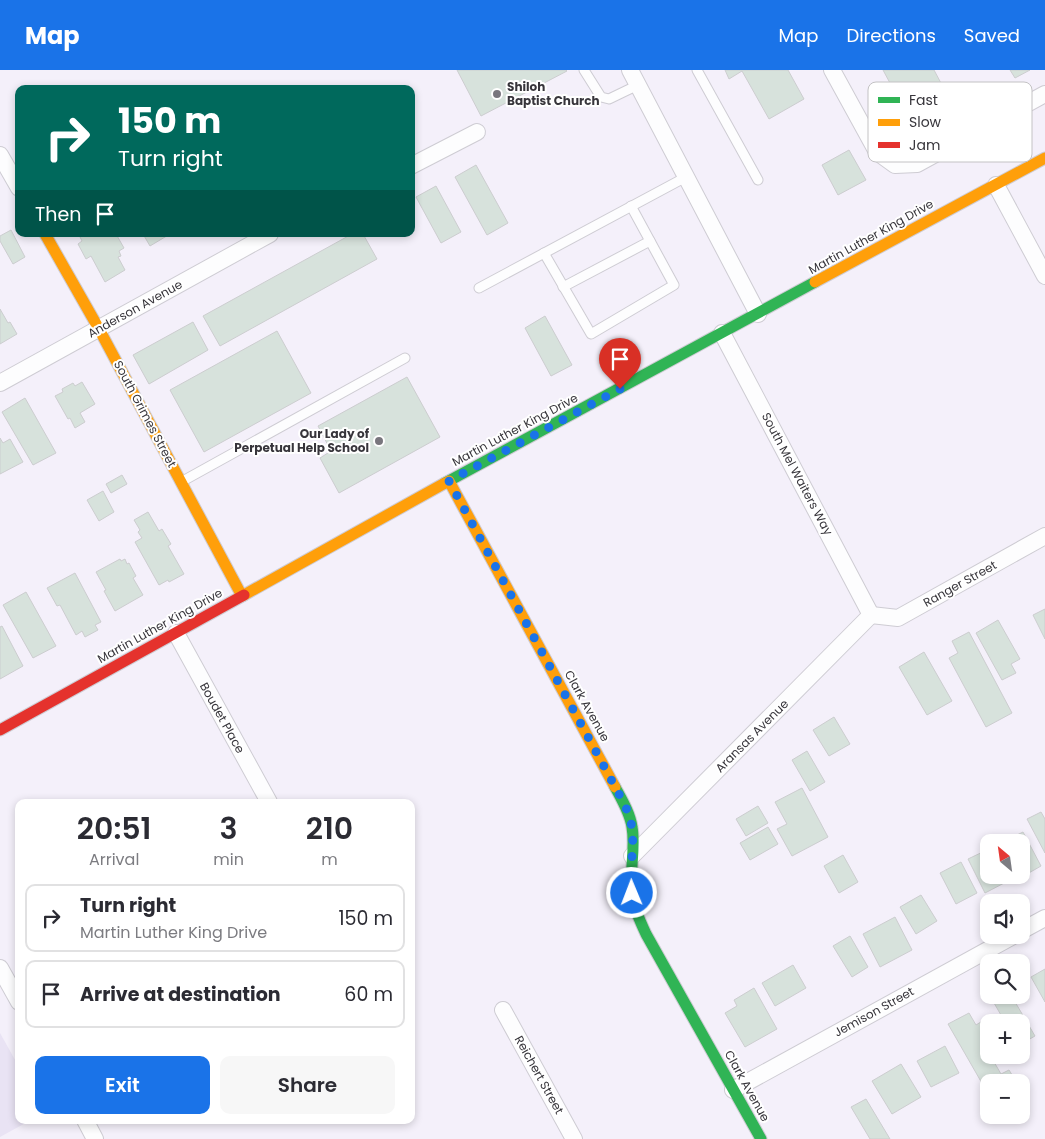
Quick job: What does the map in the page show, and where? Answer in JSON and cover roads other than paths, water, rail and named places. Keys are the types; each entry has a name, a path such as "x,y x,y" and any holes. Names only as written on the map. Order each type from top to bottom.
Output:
{"main road":[{"name":"Martin Luther King Drive","path":"0,730 449,481 1045,158"},
{"name":"South Grimes Street","path":"47,237 99,329 242,596"},
{"name":"Clark Avenue","path":"449,481 628,812 632,827 633,844 632,893 638,917 761,1139"}],"street":[{"path":"630,70 758,314"},
{"path":"832,70 868,136"},
{"path":"1032,101 1045,94"},
{"path":"415,164 477,132"},
{"path":"0,155 15,181"},
{"path":"891,162 895,165 916,164 920,162"},
{"path":"996,185 1045,276"},
{"name":"Anderson Avenue","path":"0,383 265,237"},
{"name":"South Mel Waiters Way","path":"722,334 872,615"},
{"name":"Ranger Street","path":"872,615 898,618 1045,536"},
{"name":"Aransas Avenue","path":"632,856 872,615"},
{"name":"Boudet Place","path":"176,633 267,799"},
{"path":"1030,926 1045,918"},
{"name":"Jemison Street","path":"734,1090 999,944"},
{"path":"0,968 15,995"},
{"name":"Reichert Street","path":"503,1010 574,1139"},
{"path":"87,1124 95,1139"}],"lane":[{"path":"584,70 601,97 609,99 638,85"},
{"path":"697,70 758,180"},
{"path":"479,288 686,177"},
{"path":"544,253 590,334 674,285 631,206"},
{"path":"563,287 650,241"},
{"path":"181,482 405,358"}],"place":[{"name":"Shiloh Baptist Church","path":"497,94"},
{"name":"Our Lady of Perpetual Help School","path":"379,441"}]}
